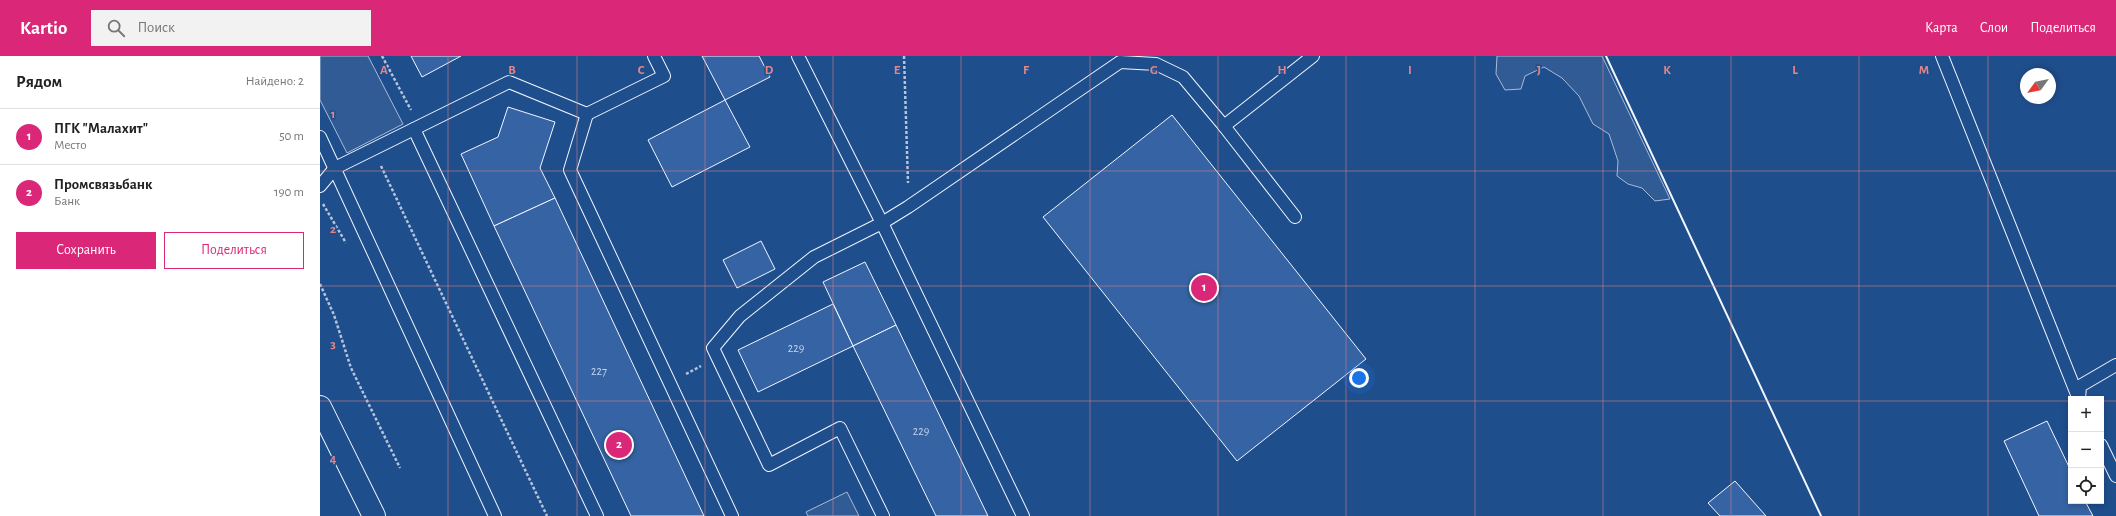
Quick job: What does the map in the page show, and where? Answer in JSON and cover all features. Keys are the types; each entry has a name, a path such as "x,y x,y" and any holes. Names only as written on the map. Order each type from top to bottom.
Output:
{"main road":[{"path":"320,407 374,516"}],"lane":[{"path":"654,56 664,76 587,114 570,170 732,516"},
{"path":"798,56 882,223 1023,516"},
{"path":"1224,126 1313,56"},
{"path":"1942,56 2077,396"},
{"path":"882,516 840,428 769,465 713,348 740,316 814,257 882,223 908,207 1120,62 1156,64 1183,78 1224,126 1295,217"},
{"path":"320,186 335,168 509,82 587,114"},
{"path":"417,128 597,516"},
{"path":"320,137 495,516"},
{"path":"2078,396 2080,386 2116,365"},
{"path":"2104,451 2116,476"}],"path":[{"path":"382,56 417,128"},
{"path":"904,56 908,207"},
{"path":"374,150 547,516"},
{"path":"320,284 334,314 351,368 400,468"},
{"path":"670,382 718,358"}],"shaded area":[{"path":"320,56 368,56 403,124 347,153 320,100"},
{"path":"1497,56 1602,56 1670,199 1655,201 1642,188 1628,184 1617,176 1618,161 1609,134 1593,124 1579,96 1562,78 1544,67 1525,76 1521,89 1505,90 1496,74"},
{"path":"847,492 859,516 808,516 806,512"}],"building":[{"path":"411,56 461,56 422,77"},
{"path":"702,56 759,56 770,77 725,100"},
{"path":"725,100 750,147 672,187 648,140"},
{"path":"508,107 555,122 540,168 555,198 494,226 461,154 498,137"},
{"path":"1172,115 1366,359 1237,461 1043,217"},
{"path":"555,198 704,516 631,516 494,226"},
{"path":"761,241 775,269 737,288 723,260"},
{"path":"865,262 896,325 853,346 823,282"},
{"path":"833,304 853,346 758,392 738,350"},
{"path":"896,325 988,516 936,516 853,346"},
{"path":"2047,421 2068,465 2068,504 2087,504 2093,516 2039,516 2004,441"},
{"path":"1735,481 1766,516 1720,516 1708,503"}],"wall":[{"path":"1606,56 1821,516"}],"place":[{"name":"ПГК \"Малахит\"","path":"1204,288"},
{"name":"Промсвязьбанк","path":"619,445"}]}
